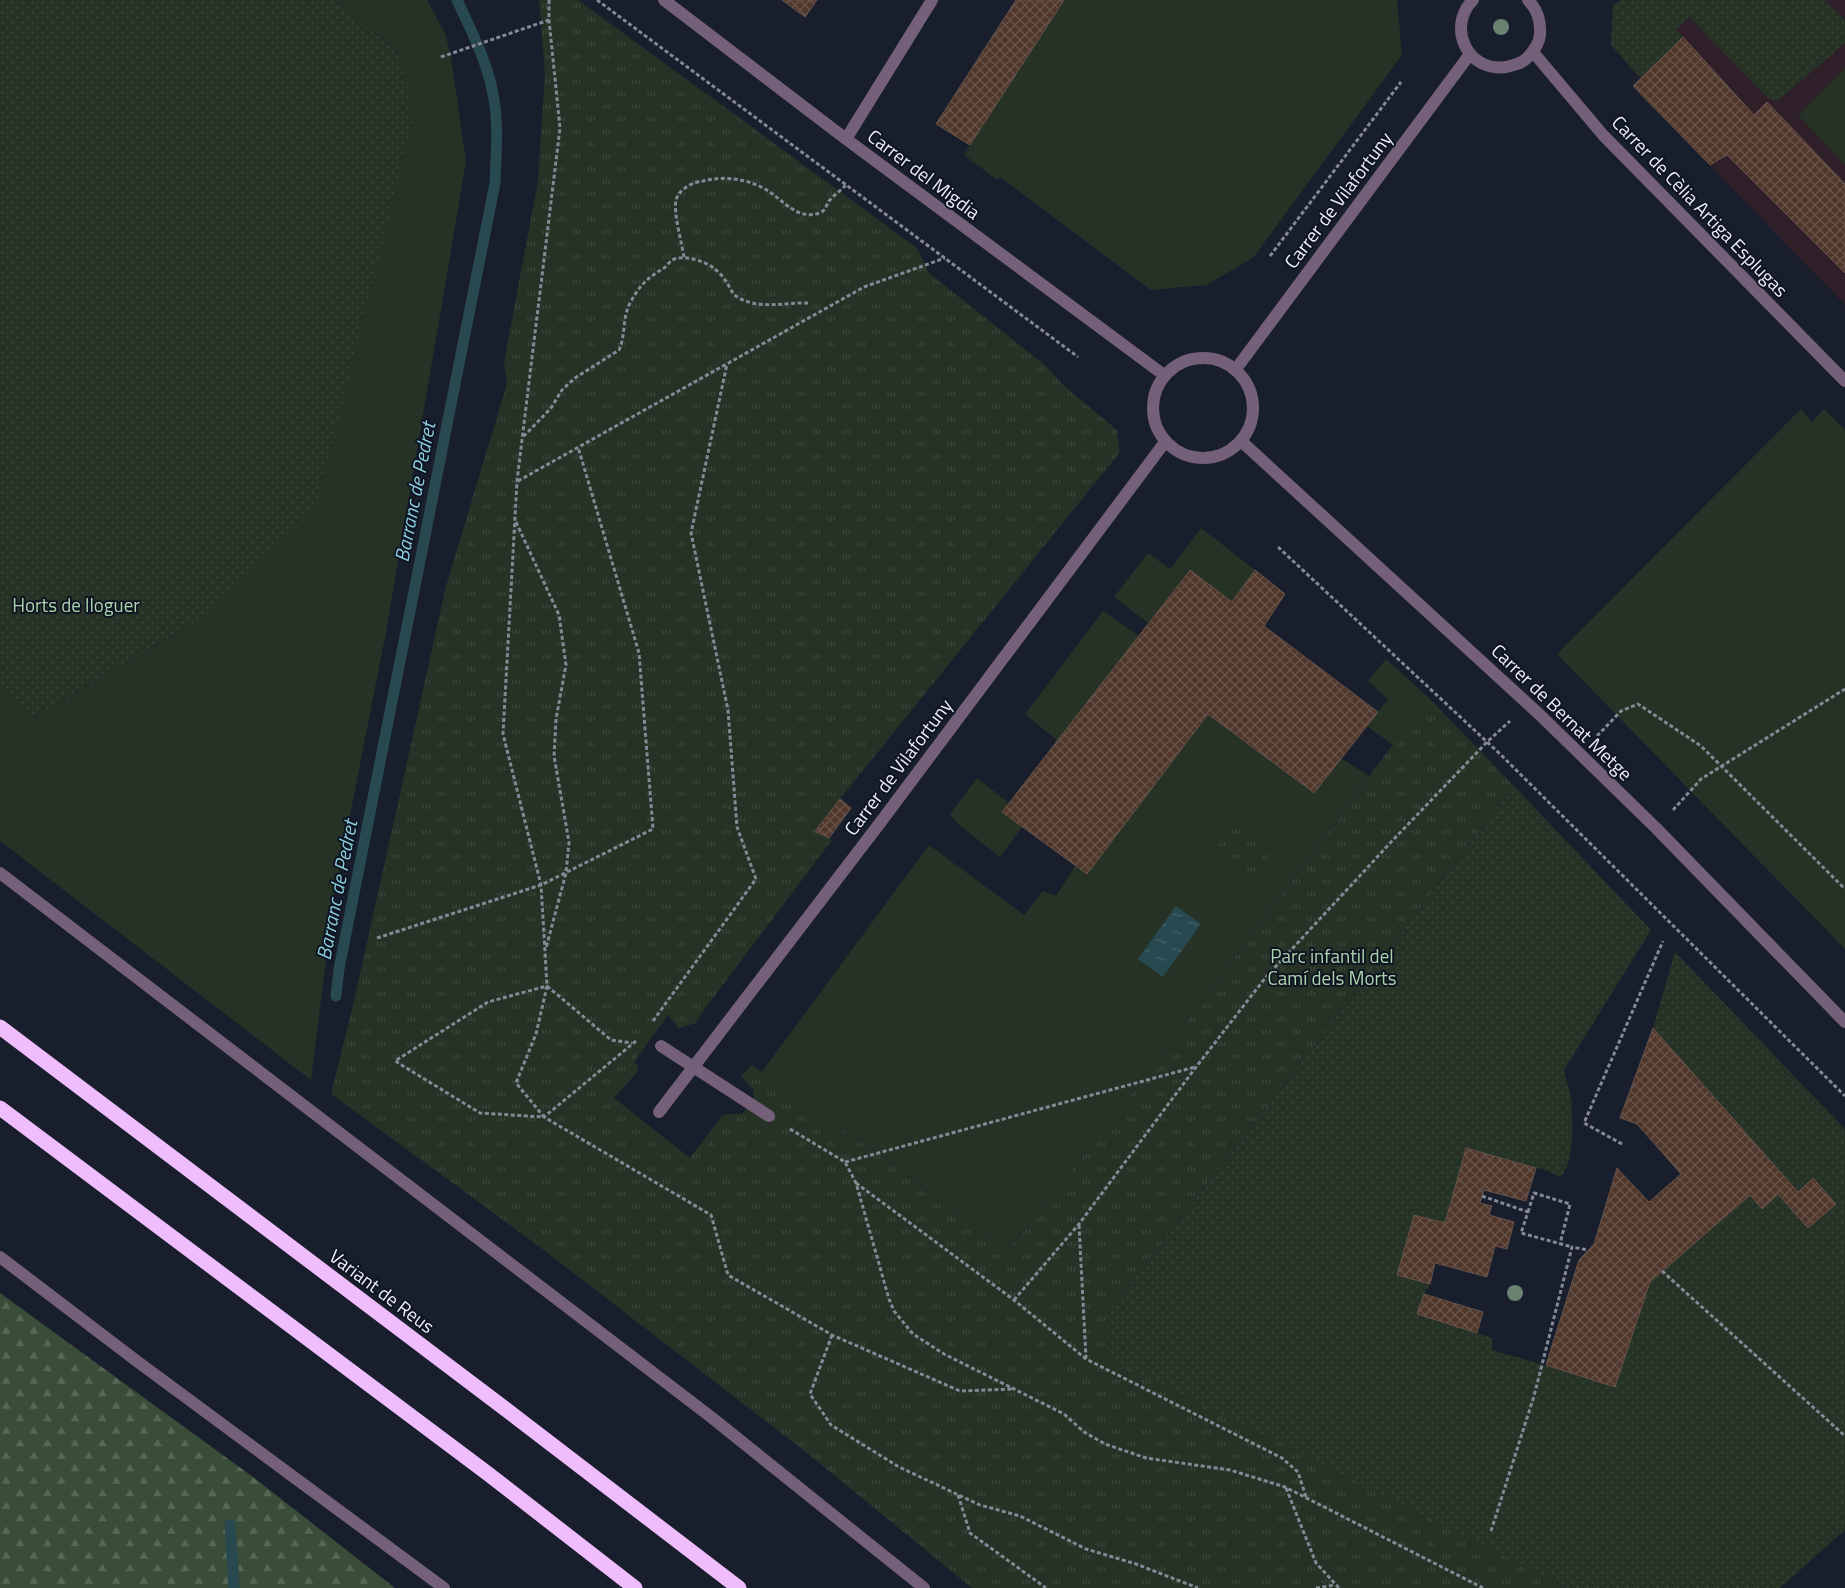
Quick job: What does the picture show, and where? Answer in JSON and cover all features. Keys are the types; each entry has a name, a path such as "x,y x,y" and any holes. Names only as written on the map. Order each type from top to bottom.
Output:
{"highway":[{"name":"Variant de Reus","path":"0,1027 739,1588"},
{"path":"0,1108 479,1467 635,1588"}],"street":[{"name":"Carrer del Migdia","path":"664,0 846,139 1164,375"},
{"path":"846,139 932,0"},
{"path":"1473,0 1466,7 1460,22 1462,38 1470,54 1481,63 1497,68 1523,62 1533,52 1540,39 1541,23 1536,2"},
{"name":"Carrer de Cèlia Artiga Esplugas","path":"1533,52 1603,135 1845,381"},
{"name":"Carrer de Vilafortuny","path":"1236,369 1470,54"},
{"path":"1206,357 1222,361 1236,369 1246,381 1252,396 1254,411 1250,427 1241,441 1228,451 1212,457 1195,458 1179,452 1165,442 1157,430 1152,409 1156,388 1164,375 1176,365 1190,358 1206,357"},
{"name":"Carrer de Bernat Metge","path":"1241,441 1530,705 1656,828 1845,1022"},
{"name":"Carrer de Vilafortuny","path":"659,1112 891,808 1165,442"},
{"path":"0,873 711,1417 924,1588"},
{"path":"661,1046 769,1116"},
{"path":"0,1257 138,1362 444,1588"}],"path":[{"path":"549,0 549,20 560,128 517,481 503,734 541,885 547,986 536,1034 516,1083 544,1117 711,1215 728,1275 832,1335 960,1391 1013,1389"},
{"path":"597,0 1078,357"},
{"path":"441,57 549,20"},
{"path":"1270,256 1401,82"},
{"path":"684,257 676,200 680,192 689,185 716,178 734,178 764,188 782,203 794,209 806,214 817,214 846,185"},
{"path":"523,436 551,408 562,390 575,378 619,350 622,344 625,314 630,302 652,274 666,267 670,261 684,257 706,264 714,268 725,279 732,292 738,297 766,306 810,303"},
{"path":"517,481 864,286 945,258"},
{"path":"649,1026 756,879 737,827 728,710 691,533 727,364"},
{"path":"377,938 541,885 653,829 639,653 578,447"},
{"path":"515,522 559,615 566,665 556,719 554,756 569,842 566,873 545,952"},
{"path":"1278,547 1488,742 1845,1096"},
{"path":"1656,828 1701,779 1845,689"},
{"path":"1580,755 1621,711 1638,704 1701,746 1845,889"},
{"path":"1014,1300 1079,1224 1196,1067 1272,971 1488,742 1530,705"},
{"path":"1622,1144 1584,1123 1663,941"},
{"path":"547,986 611,1040 632,1043"},
{"path":"547,986 488,1002 396,1061 480,1113 544,1117 638,1039"},
{"path":"845,1162 1196,1067"},
{"path":"769,1116 845,1162 856,1183 888,1299 894,1311 913,1334 944,1354 1064,1414 1084,1432 1105,1444 1146,1458 1230,1470 1285,1487 1483,1588"},
{"path":"856,1183 1014,1300 1086,1359 1282,1458 1298,1472 1306,1498"},
{"path":"1560,1244 1570,1204 1534,1193 1521,1233 1560,1244 1588,1250"},
{"path":"1482,1196 1528,1212"},
{"path":"1079,1224 1086,1359"},
{"path":"1491,1531 1534,1396 1572,1247"},
{"path":"1662,1271 1845,1436"},
{"path":"832,1335 810,1394 831,1425 900,1467 980,1505 1020,1516 1086,1550 1136,1564 1198,1588"},
{"path":"1285,1487 1316,1563 1339,1588"},
{"path":"958,1495 970,1533 1046,1588"},
{"path":"1316,1588 1336,1584"}],"shaded area":[{"path":"1621,0 1845,0 1845,305 1633,86 1640,78 1611,45 1613,5"}],"green space":[{"name":"Horts de lloguer","path":"0,0 335,0 401,55 413,122 316,510 193,623 34,718 0,683"},
{"path":"335,0 427,0 446,35 466,162 387,627 334,897 311,1080 0,841 0,683 34,718 193,623 401,55"},
{"name":"Parc infantil del Camí dels Morts","path":"539,0 578,0 917,248 929,273 1046,366 1063,385 1117,430 1120,452 815,830 832,840 696,1023 679,1028 668,1015 634,1062 638,1066 638,1071 614,1098 690,1158 721,1117 726,1114 742,1114 754,1099 753,1089 741,1076 752,1065 835,1126 883,1156 1008,1251 1180,1031 1428,697 1514,786 1108,1313 1556,1581 1564,1588 972,1588 807,1453 532,1241 331,1094 356,992 446,586 507,384 504,362 538,181 545,74"},
{"path":"1064,0 1397,0 1402,55 1253,258 1206,285 1151,290 1000,177 997,180 964,155"},
{"path":"1621,0 1824,0 1845,20 1845,43 1780,99 1774,101 1768,98 1689,17 1676,29 1683,37 1640,78 1611,45 1613,5"},
{"path":"1845,68 1845,165 1798,115"},
{"path":"1801,409 1812,422 1824,409 1845,430 1845,949 1557,654"},
{"path":"1201,528 1255,570 1232,602 1189,570 1148,623 1114,597 1148,553 1170,569"},
{"path":"1103,611 1139,636 1058,741 1025,714"},
{"path":"1386,659 1428,697 1393,745 1367,726 1388,699 1368,681"},
{"path":"1208,714 1313,793 1341,758 1369,776 1180,1031 1008,1251 883,1156 835,1126 761,1073 929,845 1024,915 1043,891 1056,896 1075,866 1087,873"},
{"path":"977,778 1009,803 1002,812 1022,827 1000,857 958,824 950,814"},
{"path":"1514,786 1651,930 1564,1070 1571,1097 1572,1116 1571,1151 1565,1171 1560,1177 1548,1171 1466,1148 1445,1223 1414,1215 1397,1275 1430,1284 1424,1294 1418,1314 1492,1338 1492,1350 1615,1387 1650,1282 1750,1195 1762,1208 1778,1194 1836,1204 1813,1179 1798,1192 1653,1028 1675,952 1845,1129 1845,1530 1780,1588 1564,1588 1556,1581 1108,1357 1108,1313"},
{"path":"1238,819 1277,846 1250,881 1211,854"},
{"path":"0,1293 253,1477 395,1588 0,1588"}],"water":[{"path":"1176,906 1201,924 1163,977 1138,959"}],"building":[{"path":"782,0 817,0 805,17"},
{"path":"1016,0 1064,0 970,145 936,124"},
{"path":"1683,37 1754,115 1767,102 1845,184 1845,273 1727,155 1710,165 1633,86"},
{"path":"1190,570 1232,602 1255,570 1285,594 1264,626 1378,712 1314,793 1208,714 1087,874 1002,812"},
{"path":"840,799 851,808 829,838 815,831"},
{"path":"1653,1028 1798,1192 1813,1178 1836,1204 1808,1228 1778,1194 1762,1209 1750,1195 1650,1282 1615,1387 1546,1365 1579,1260 1594,1244 1617,1168 1649,1202 1681,1174 1637,1124 1620,1118"},
{"path":"1466,1148 1536,1168 1526,1201 1484,1190 1480,1203 1492,1206 1489,1215 1514,1222 1507,1249 1495,1246 1487,1277 1435,1263 1430,1284 1397,1275 1414,1215 1445,1223"},
{"path":"1424,1294 1483,1312 1477,1333 1417,1314"}],"waterway":[{"name":"Barranc de Pedret","path":"336,996 339,969 495,183 497,127 493,94 483,58 457,0"},
{"name":"Barranc de Pedret","path":"230,1525 234,1588"}]}
